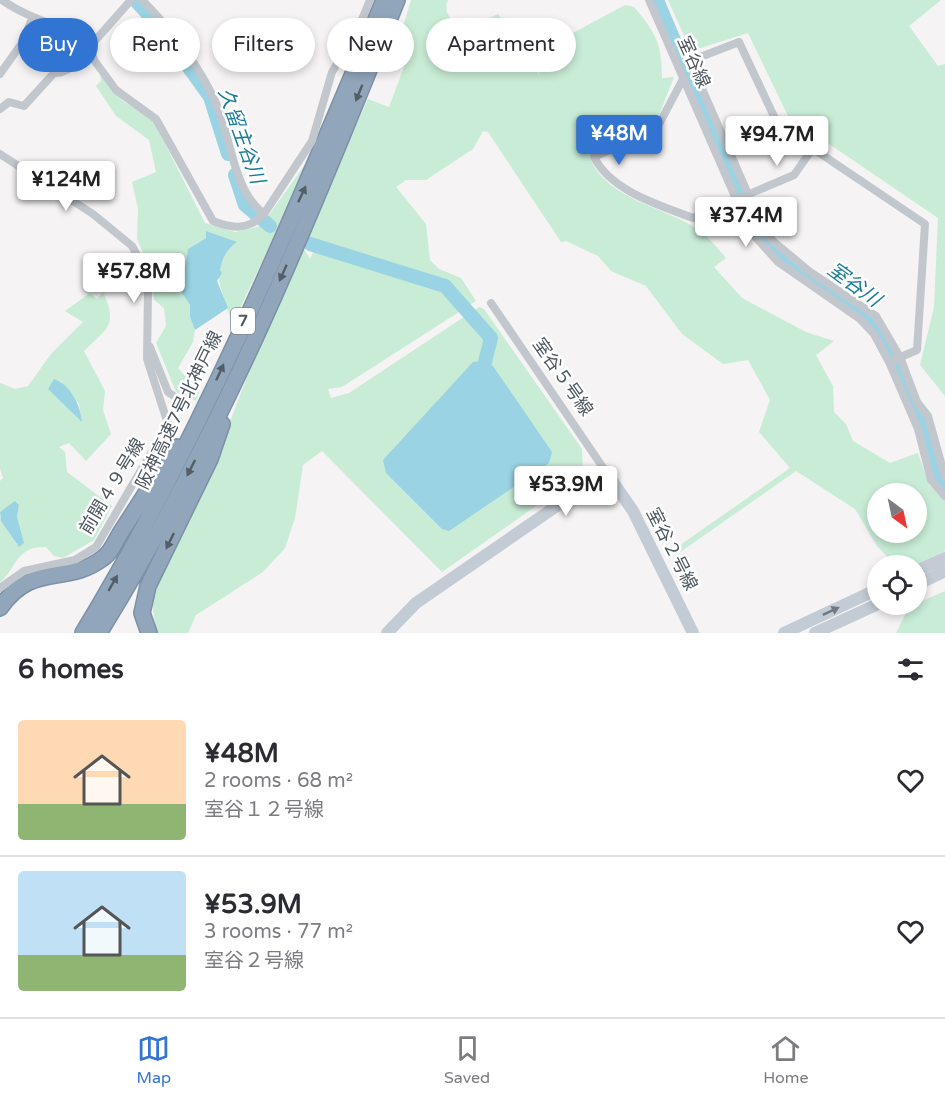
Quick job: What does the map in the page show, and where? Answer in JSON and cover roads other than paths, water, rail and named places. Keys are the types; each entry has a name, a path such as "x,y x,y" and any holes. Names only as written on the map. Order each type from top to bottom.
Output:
{"highway":[{"name":"阪神高速7号北神戸線","path":"83,633 149,518 209,396 310,176 384,0"},
{"name":"阪神高速7号北神戸線","path":"99,633 162,525 239,370 319,190 397,0"},
{"path":"149,633 142,613 148,586 210,459 239,370"},
{"path":"0,608 10,593 29,580 52,573 79,571 105,558 209,396"}],"street":[{"path":"2,0 30,18"},
{"path":"142,0 165,22 216,102 242,184 261,217"},
{"path":"98,65 116,90 156,118 213,221 242,228 261,217 312,141 332,72 358,29 370,0"},
{"name":"室谷線","path":"649,0 736,199 742,222 778,262 860,319 874,334 889,362 918,429 931,480 945,496"},
{"path":"98,38 130,1"},
{"path":"889,362 900,357 917,350 926,224 778,125 739,42 690,61 748,194 754,219 774,242 809,271 876,316 900,357 917,402 928,416 943,473"},
{"path":"0,74 18,49"},
{"path":"0,109 9,102 24,106 54,73 59,72"},
{"path":"683,79 657,128 594,157 599,167 637,196 693,218 794,175 813,148"},
{"name":"前開４９号線","path":"0,154 118,232 132,246 143,266 148,291 147,359 168,424 96,547 75,560 24,571 0,588"},
{"name":"室谷５号線","path":"491,303 606,472"},
{"path":"147,341 168,392 188,406"},
{"path":"387,633 416,603 606,472"},
{"name":"室谷２号線","path":"606,472 633,511 693,633"},
{"path":"927,566 945,558"},
{"path":"927,580 945,571"},
{"path":"784,633 867,594"},
{"path":"815,633 867,609"}],"water":[{"path":"206,231 237,242 224,258 220,270 222,273 217,281 228,308 195,330 190,317 190,305 182,293 182,270 185,268 188,249 206,238"},
{"path":"483,361 493,366 552,452 549,463 449,531 442,529 386,473 383,460 473,362"},
{"path":"54,379 74,396 82,422 48,389"},
{"path":"15,501 19,505 17,517 24,543 19,547 1,521 0,512"}],"waterway":[{"name":"久留主谷川","path":"135,0 159,26 210,97 228,154"},
{"name":"室谷川","path":"657,0 750,220 771,246 797,270 863,311 876,325 899,366 925,431 936,477 945,487"},
{"name":"久留主谷川","path":"235,175 245,205 270,226"},
{"name":"久留主谷川","path":"310,244 445,286 491,338 481,378"}]}
